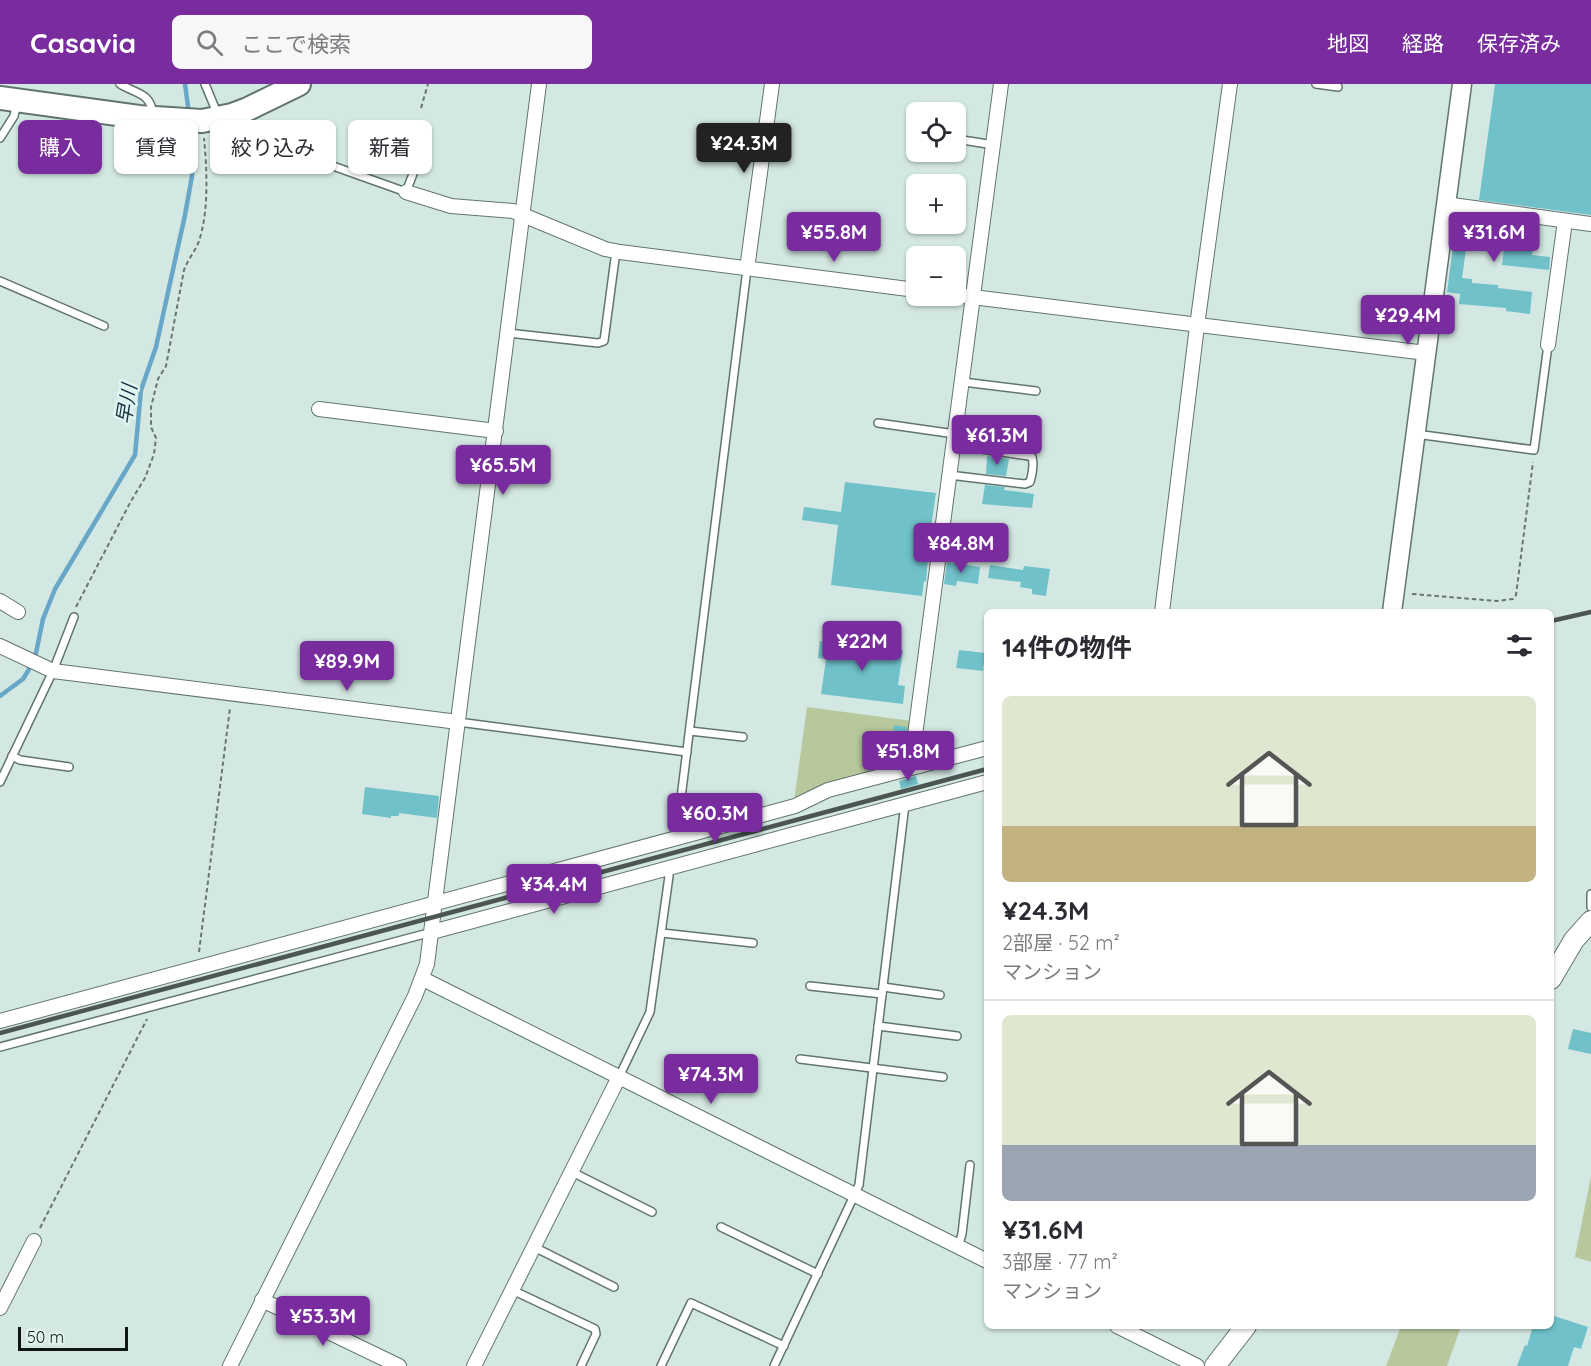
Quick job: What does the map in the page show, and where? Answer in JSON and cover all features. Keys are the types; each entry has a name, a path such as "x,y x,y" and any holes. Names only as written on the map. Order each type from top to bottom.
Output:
{"main road":[{"path":"9,99 163,119 215,118 299,84"},
{"path":"1554,974 1574,940 1591,921"},
{"path":"1215,1366 1244,1329"}],"street":[{"path":"230,1366 423,979 427,964 539,84"},
{"path":"747,269 772,84"},
{"path":"914,767 912,758 1001,84"},
{"path":"1162,609 1197,326 1230,84"},
{"path":"1392,609 1462,84"},
{"path":"406,192 452,206 513,211 605,249 906,289"},
{"path":"1445,204 1591,224"},
{"path":"1548,345 1565,221"},
{"path":"966,296 1426,353"},
{"path":"319,409 496,431"},
{"path":"0,601 18,612"},
{"path":"0,646 48,669 458,722"},
{"path":"0,1021 795,806 828,790 984,749"},
{"path":"432,932 984,783"},
{"path":"423,979 984,1259"},
{"path":"474,1366 619,1077"},
{"path":"0,1308 34,1241"},
{"path":"262,1300 399,1366"},
{"path":"1123,1329 1197,1366"}],"lane":[{"path":"120,84 148,98 163,119"},
{"path":"206,84 215,118 271,144 406,192 413,174"},
{"path":"1316,84 1338,87"},
{"path":"0,138 14,116 9,99"},
{"path":"966,141 994,145"},
{"path":"508,333 598,343 604,341 616,251"},
{"path":"678,838 677,830 747,269"},
{"path":"0,281 104,326"},
{"path":"1416,434 1534,450 1548,345"},
{"path":"963,382 1036,391"},
{"path":"878,423 1029,456 1033,461 1031,478 1024,484 950,475"},
{"path":"0,782 48,669 74,616"},
{"path":"458,722 687,752"},
{"path":"690,731 743,737"},
{"path":"12,756 20,760 69,767"},
{"path":"774,1366 860,1185 904,804"},
{"path":"619,1077 650,1012 662,933 668,868"},
{"path":"1591,894 1591,907"},
{"path":"0,1047 432,932"},
{"path":"662,933 753,943"},
{"path":"810,986 940,994"},
{"path":"878,1026 957,1036"},
{"path":"800,1059 943,1077"},
{"path":"958,1246 962,1234 970,1165"},
{"path":"572,1172 652,1212"},
{"path":"721,1227 818,1274"},
{"path":"534,1247 614,1287"},
{"path":"512,1290 595,1329 596,1334 581,1366"},
{"path":"661,1366 691,1303 784,1346"}],"path":[{"path":"421,108 428,84"},
{"path":"74,616 88,580 145,478 154,454 156,438 152,427 151,407 158,378 165,366 184,270 188,258 199,242 207,195 215,118"},
{"path":"1394,592 1497,601 1513,599 1516,595 1534,450"},
{"path":"200,967 198,959 232,693"},
{"path":"884,765 884,760 901,745"},
{"path":"34,1241 152,1006"}],"green space":[{"path":"807,707 912,721 906,750 900,764 863,774 794,801"},
{"path":"1591,1176 1591,1262 1575,1257"},
{"path":"1400,1329 1460,1329 1447,1366 1386,1366"}],"building":[{"path":"1495,84 1591,84 1591,215 1479,200"},
{"path":"1457,215 1535,225 1532,255 1550,257 1549,270 1502,265 1505,240 1468,235 1462,278 1472,279 1472,283 1498,285 1498,288 1532,292 1530,314 1506,311 1506,308 1459,304 1460,294 1447,292"},
{"path":"974,428 1016,432 1014,448 973,440"},
{"path":"987,456 1009,459 1006,476 986,474"},
{"path":"845,482 936,493 926,582 924,581 922,596 831,585 838,525 802,520 804,507 841,512"},
{"path":"985,485 1034,494 1032,508 982,504"},
{"path":"947,562 980,567 978,584 957,581 956,586 944,584"},
{"path":"990,565 1023,570 1024,566 1050,569 1046,596 1032,594 1032,589 1020,587 1021,582 988,578"},
{"path":"820,641 903,650 898,685 905,686 903,704 821,694 826,659 818,658"},
{"path":"959,650 984,653 983,671 956,668"},
{"path":"894,725 907,727 906,736 899,741 893,735"},
{"path":"916,776 918,784 901,789 899,781"},
{"path":"365,787 439,796 437,818 399,813 399,816 391,816 391,818 362,814"},
{"path":"1573,1029 1591,1033 1591,1054 1568,1049"},
{"path":"1554,1316 1588,1327 1581,1349 1574,1347 1568,1366 1517,1366 1525,1345 1527,1346 1532,1329 1554,1329"}],"waterway":[{"name":"早川","path":"185,84 189,114"},
{"name":"早川","path":"0,696 23,679 28,671 36,653 43,619 55,589 135,455 141,390 156,347 192,174"}],"railway":[{"path":"1554,620 1591,612"},
{"path":"0,1033 984,770"}]}
